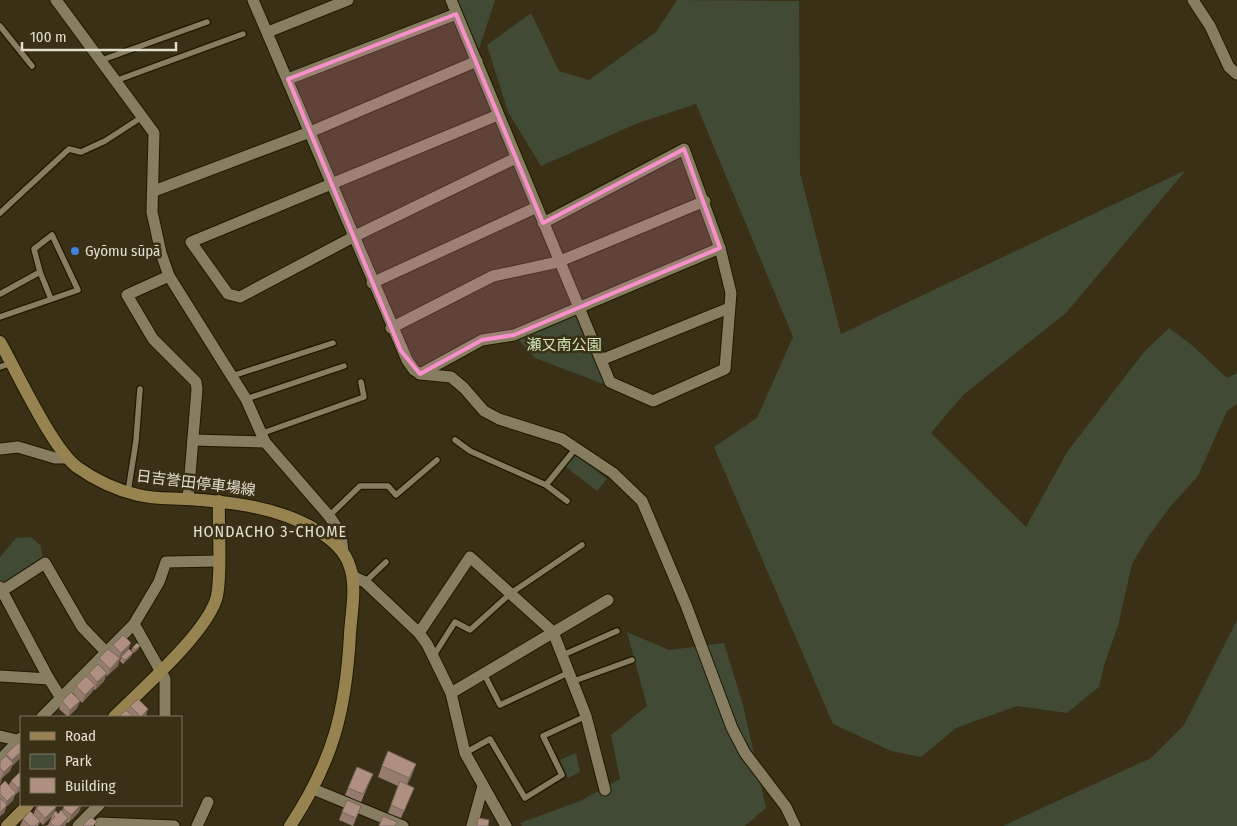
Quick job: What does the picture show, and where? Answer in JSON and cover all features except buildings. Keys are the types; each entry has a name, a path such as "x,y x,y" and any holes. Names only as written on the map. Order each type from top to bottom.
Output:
{"main road":[{"name":"日吉誉田停車場線","path":"0,342 6,365 66,458 94,478 128,492 156,498 219,501 252,505 294,520 326,536 343,552 351,567 352,576 348,673 345,697 335,739 313,789 290,826"},
{"path":"115,716 194,635 212,609 217,596 219,501"},
{"path":"7,826 27,806"}],"street":[{"path":"56,0 154,133 152,212 156,234 169,276 246,399 263,438 329,516 340,533 343,552"},
{"path":"253,0 333,183 391,328 407,360 414,370 420,374 450,377 464,388 484,411 500,419 547,433 576,448 613,472 642,500 686,605 732,728 745,753 786,807 795,826"},
{"path":"268,32 348,0"},
{"path":"451,0 544,223 558,262 610,382 653,401 725,369 730,293 720,248 684,149 544,223"},
{"path":"1194,0 1210,26 1229,67 1237,74"},
{"path":"288,79 456,14"},
{"path":"154,191 310,132 477,61"},
{"path":"498,115 191,242 228,294 240,297 355,236 516,158"},
{"path":"391,328 493,276 558,262 704,201"},
{"path":"372,283 537,207"},
{"path":"420,374 482,340 514,335 720,248"},
{"path":"169,276 127,295 153,339 196,382 188,499"},
{"path":"601,360 729,308"},
{"path":"193,440 263,438"},
{"path":"0,449 18,447 55,458 66,458"},
{"path":"419,633 470,557 553,632 572,676 586,716 604,790"},
{"path":"43,716 134,624 158,582 166,562 218,561"},
{"path":"62,698 49,679 1,589 45,563 82,627 106,652"},
{"path":"352,576 365,582 419,633 434,656 451,693 465,753 506,826"},
{"path":"451,693 608,600"},
{"path":"134,624 165,679 165,716"},
{"path":"0,676 49,679"},
{"path":"0,736 20,740"},
{"path":"0,760 20,741"},
{"path":"472,826 483,786"},
{"path":"313,789 403,826"},
{"path":"197,826 208,802"},
{"path":"78,826 91,807 100,825 174,826"}],"lane":[{"path":"102,60 207,22"},
{"path":"0,26 32,66"},
{"path":"115,80 243,34"},
{"path":"0,213 69,150 81,152 105,141 142,117"},
{"path":"0,317 51,300 78,290 52,235 34,249 40,272 51,300"},
{"path":"0,294 40,272"},
{"path":"232,376 333,343"},
{"path":"246,399 344,366"},
{"path":"263,438 364,397 361,382"},
{"path":"128,492 136,441 140,390"},
{"path":"455,440 470,451 546,485 568,501"},
{"path":"546,485 576,448"},
{"path":"329,516 360,486 388,486 396,495 437,460"},
{"path":"434,656 455,622 470,630 511,593 582,545"},
{"path":"365,582 386,562"},
{"path":"563,655 617,631"},
{"path":"484,674 500,705 572,676 632,660"},
{"path":"465,753 490,739 525,798 562,775 543,736 586,716"}],"highlighted area":[{"path":"456,14 543,223 684,149 720,248 514,335 482,340 420,374 401,351 288,79"}],"green space":[{"path":"456,0 495,0 479,49"},
{"path":"677,0 799,1 800,173 841,334 1186,170 1066,313 963,395 931,433 1026,527 1067,452 1144,352 1169,328 1193,346 1227,378 1237,373 1237,404 1227,411 1198,476 1170,507 1148,537 1132,564 1118,626 1105,662 1099,687 1067,713 1017,706 956,728 921,757 891,751 833,724 714,447 757,418 793,337 696,104 638,123 541,166 508,112 487,45 531,13 559,71 589,80 656,32"},
{"name":"瀬又南公園","path":"577,315 606,385 535,358 514,335"},
{"path":"576,455 607,479 597,491 566,467"},
{"path":"31,537 41,546 43,559 5,585 0,583 0,557 16,538"},
{"path":"1237,620 1237,826 1003,826 1151,758 1184,725"},
{"path":"627,632 669,650 724,643 743,705 766,808 745,826 522,826 520,823 580,801 620,779 611,735 647,706"},
{"path":"576,753 580,772 568,778 560,760"}],"place":[{"name":"Gyōmu sūpā","path":"75,251"}],"district":[{"name":"HONDACHO 3-CHOME","path":"270,531"}]}
